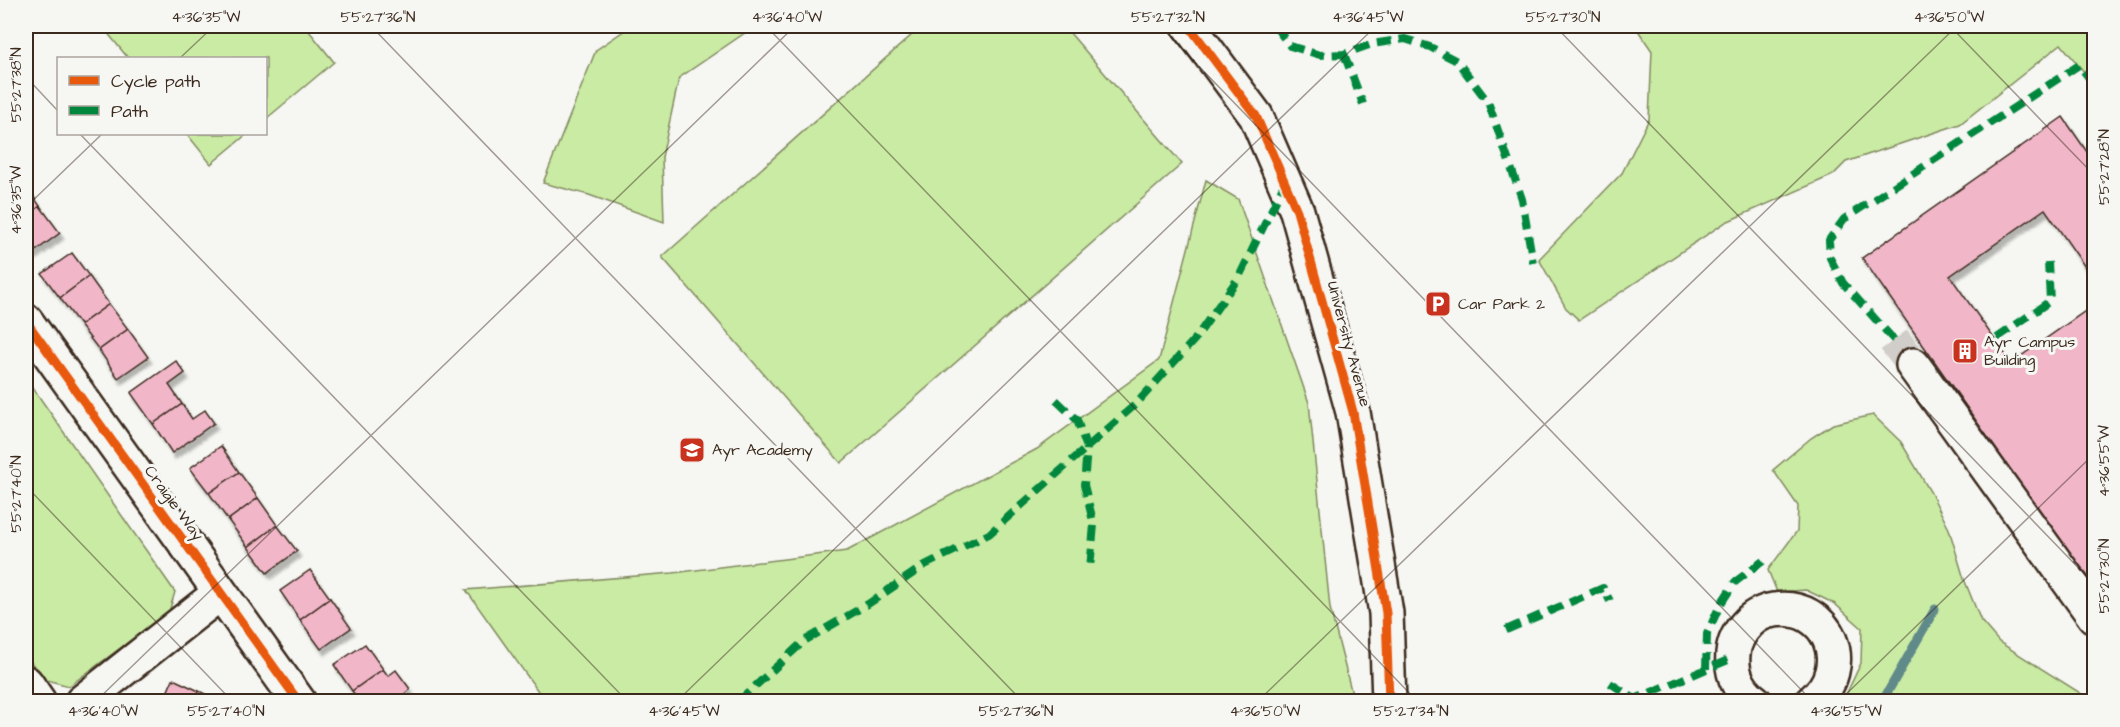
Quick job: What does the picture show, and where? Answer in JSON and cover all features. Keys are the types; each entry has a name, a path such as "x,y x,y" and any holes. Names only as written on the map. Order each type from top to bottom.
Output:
{"street":[{"name":"University Avenue","path":"1189,26 1256,116 1297,211 1353,411 1386,613 1389,702"},
{"name":"Craigie Way","path":"26,321 299,702"},
{"path":"1913,366 2075,586 2094,616"},
{"path":"82,702 220,593"},
{"path":"1746,699 1732,664 1733,647 1740,631 1752,619 1767,611 1785,608 1801,612 1815,620 1826,632 1832,647 1834,663 1830,679 1822,693 1812,702"},
{"path":"26,683 39,702"}],"green space":[{"path":"102,26 305,26 334,62 267,118 267,57 127,57"},
{"path":"631,26 755,26 679,78 662,157 664,222 589,195 543,183 596,50"},
{"path":"922,26 1064,26 1182,164 841,463 662,257"},
{"path":"1635,26 2094,26 2094,84 2061,44 1960,124 1846,162 1833,175 1726,222 1579,320 1566,308 1539,259 1622,173 1649,119 1652,51"},
{"path":"188,135 246,135 211,164"},
{"path":"1206,180 1238,199 1309,403 1330,608 1353,698 1349,701 545,701 466,590 673,573 847,551 1037,449 1159,360"},
{"path":"26,378 175,592 169,612 69,686 43,679 26,655"},
{"path":"1873,415 1901,442 1931,493 1949,529 1964,579 1981,621 1999,642 2093,701 1843,701 1861,663 1862,628 1835,604 1806,590 1777,592 1768,570 1797,531 1798,506 1773,470 1811,438 1833,424"}],"building":[{"name":"Ayr Campus Building","path":"2063,117 2094,162 2094,280 2045,209 1950,276 2011,363 2094,305 2094,589 1862,258"},
{"path":"26,186 40,206 26,217"},
{"path":"40,206 60,233 30,255 26,249 26,217"},
{"path":"72,253 89,276 60,298 42,274"},
{"path":"89,276 109,304 80,325 60,298"},
{"path":"109,304 128,329 99,350 80,325"},
{"path":"128,329 148,357 118,378 99,350"},
{"path":"176,361 185,373 169,385 182,404 153,424 131,393"},
{"path":"182,404 192,419 205,410 214,423 172,453 153,424"},
{"path":"221,446 239,472 209,493 190,468"},
{"path":"239,472 258,498 228,520 209,493"},
{"path":"258,498 277,525 248,547 228,520"},
{"path":"277,525 297,551 267,573 248,547"},
{"path":"310,570 330,598 300,620 280,591"},
{"path":"330,598 351,628 321,649 300,620"},
{"path":"365,644 383,669 352,691 334,665"},
{"path":"383,669 388,676 396,670 410,689 396,702 360,702 352,691"},
{"path":"173,679 199,691 195,702 163,702"},
{"path":"199,691 221,702 195,702"}],"waterway":[{"path":"1882,702 1935,609"}],"tunnel":[{"path":"1894,340 1913,365"}],"marked path":[{"path":"1275,26 1290,46 1320,55 1344,54 1372,44 1405,39 1430,47 1457,61 1488,102 1522,199 1533,263"},
{"path":"1344,54 1363,104"},
{"path":"1894,340 1843,283 1830,258 1829,240 1844,219 2079,65 2094,84"},
{"path":"738,702 804,641 868,604 925,565 989,534 1137,403 1195,339 1239,277 1285,182"},
{"path":"1997,338 2050,301 2048,262"},
{"path":"1056,400 1077,420 1087,448 1084,485 1094,525 1090,568"},
{"path":"1706,669 1707,634 1720,605 1735,582 1763,561"},
{"path":"1506,630 1603,588 1610,601"},
{"path":"1610,683 1635,699 1733,658"}],"cycle path":[{"path":"1189,26 1256,116 1297,211 1353,412 1386,613 1389,702"},
{"path":"26,321 299,702"}],"place":[{"name":"Car Park 2","path":"1438,304"},
{"name":"Ayr Campus Building","path":"1965,351"},
{"name":"Ayr Academy","path":"692,450"}]}
